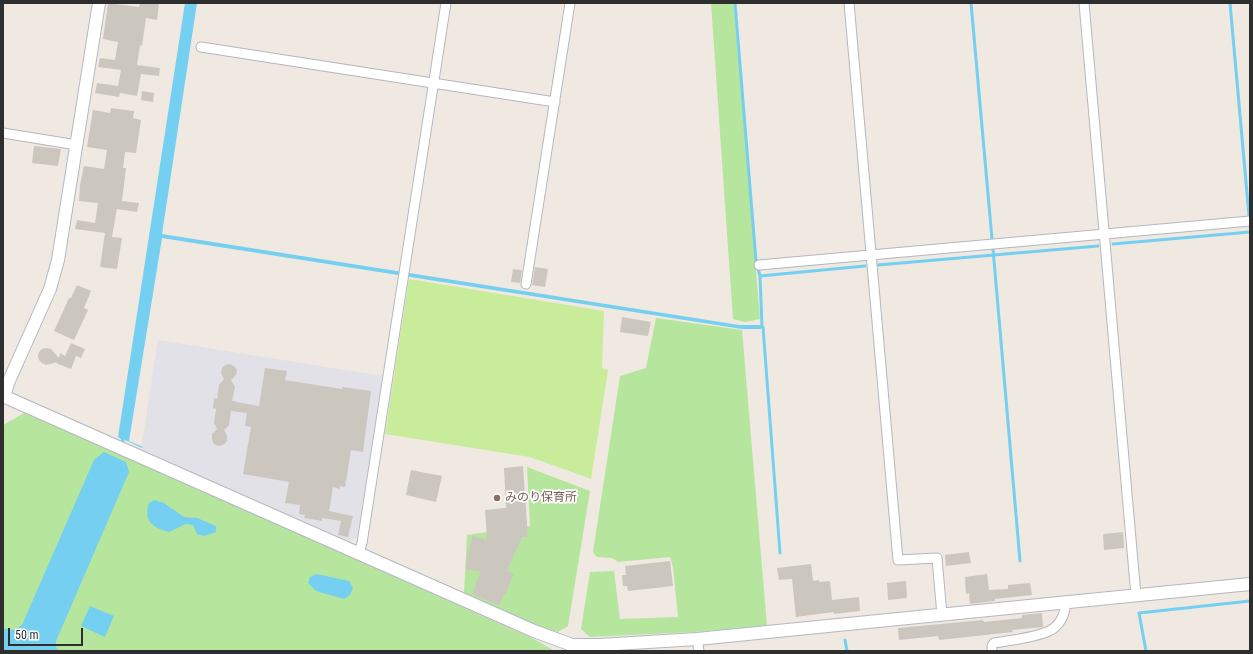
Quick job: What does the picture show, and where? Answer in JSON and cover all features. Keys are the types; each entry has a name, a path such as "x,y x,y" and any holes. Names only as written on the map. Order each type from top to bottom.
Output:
{"street":[{"path":"99,3 58,260 52,282 8,383 3,398 359,553 572,648 599,645 698,645 942,615 1250,584"},
{"path":"359,553 446,3"},
{"path":"526,284 570,3"},
{"path":"848,3 898,560 936,558 942,615"},
{"path":"1084,3 1136,596"},
{"path":"201,47 555,102"},
{"path":"3,133 77,145"},
{"path":"759,265 1250,222"},
{"path":"992,651 992,646 994,643 1025,638 1048,632 1053,629 1064,616 1066,610 1065,603"}],"shaded area":[{"path":"158,340 383,376 357,538 349,541 141,450"}],"green space":[{"path":"711,3 734,3 760,319 745,322 733,319"},
{"path":"409,279 604,311 602,368 608,370 591,479 530,457 385,434"},
{"path":"656,318 742,330 767,626 694,632 590,637 581,629 590,572 614,571 620,619 678,617 673,567 670,557 618,562 612,558 597,557 593,552 620,376 646,368"},
{"path":"24,413 144,464 534,639 555,651 3,651 3,426"},
{"path":"527,467 590,491 568,626 558,632 528,624 464,593 467,535 530,526"}],"water":[{"path":"185,3 197,3 162,234 739,325 761,325 761,329 742,329 162,238 129,441 143,447 142,448 125,440 124,442 121,441 118,437"},
{"path":"104,452 126,462 129,472 56,641 56,647 59,651 3,651 3,628 14,630 22,625 94,460"},
{"path":"154,500 164,503 184,517 197,518 216,526 216,532 204,536 197,534 193,525 186,524 169,532 154,526 148,519 147,509 149,503"},
{"path":"317,574 349,581 353,588 350,595 344,599 316,591 308,583 310,577"},
{"path":"90,606 114,616 105,637 81,626"}],"building":[{"path":"108,3 139,7 140,3 159,3 157,20 146,18 142,46 140,45 137,65 160,68 159,76 141,74 137,96 120,93 119,97 95,93 97,83 118,86 121,70 98,67 100,58 115,60 118,42 103,39"},
{"path":"142,91 154,93 153,102 141,100"},
{"path":"111,108 134,111 133,118 141,120 136,153 125,152 123,168 126,168 122,201 139,203 137,212 117,209 112,237 122,238 117,269 100,267 105,233 75,229 77,220 95,223 98,203 79,201 80,185 84,166 104,169 107,150 87,147 93,110 110,113"},
{"path":"34,146 61,149 58,166 32,163"},
{"path":"535,267 548,269 545,287 532,285"},
{"path":"513,269 522,270 520,283 511,282"},
{"path":"77,285 91,291 84,308 88,310 74,340 54,331 69,298 71,298"},
{"path":"622,317 651,322 648,336 620,332"},
{"path":"71,343 85,349 81,358 76,356 71,369 56,363 57,362 46,365 39,360 39,352 46,348 51,349 59,358 60,353 65,356"},
{"path":"230,364 237,370 236,375 231,380 235,387 232,401 236,402 259,406 265,368 287,371 285,380 342,389 342,387 371,391 363,452 351,450 345,487 340,486 340,489 333,487 329,511 353,516 348,537 338,535 341,521 322,518 322,521 304,518 305,515 299,514 300,505 285,503 289,482 243,474 251,427 245,426 247,413 231,411 229,425 224,430 227,436 227,441 223,445 218,446 214,444 212,434 217,429 214,423 216,409 213,408 214,398 217,399 219,385 224,379 221,373 222,368 225,365"},
{"path":"523,466 528,537 522,537 507,571 514,574 499,605 472,594 481,571 466,570 467,555 473,536 487,540 485,510 506,508 504,468"},
{"path":"411,470 442,476 436,502 406,495"},
{"path":"1123,532 1124,548 1104,550 1103,534"},
{"path":"969,552 971,563 946,566 945,555"},
{"path":"670,561 673,586 628,591 627,586 623,586 622,575 626,575 625,566"},
{"path":"811,564 813,581 830,581 832,600 859,597 860,611 834,614 834,612 796,617 792,579 779,580 777,568"},
{"path":"987,574 989,590 1008,589 1008,585 1030,583 1032,595 995,599 995,601 970,604 969,593 966,594 965,577"},
{"path":"906,581 907,598 888,600 887,583"},
{"path":"1042,613 1043,627 1012,630 1013,632 939,640 938,636 899,640 898,628 983,620 984,622 1022,618 1022,615"}],"waterway":[{"path":"735,3 756,261 760,276"},
{"path":"971,3 992,239"},
{"path":"1230,3 1249,216"},
{"path":"1113,244 1250,232"},
{"path":"878,265 1098,246"},
{"path":"993,249 1020,561"},
{"path":"762,327 760,276 865,266"},
{"path":"763,327 780,553"},
{"path":"1146,651 1139,613 1250,601"},
{"path":"845,640 847,651"}],"place":[{"name":"みのり保育所","path":"497,498"}]}
